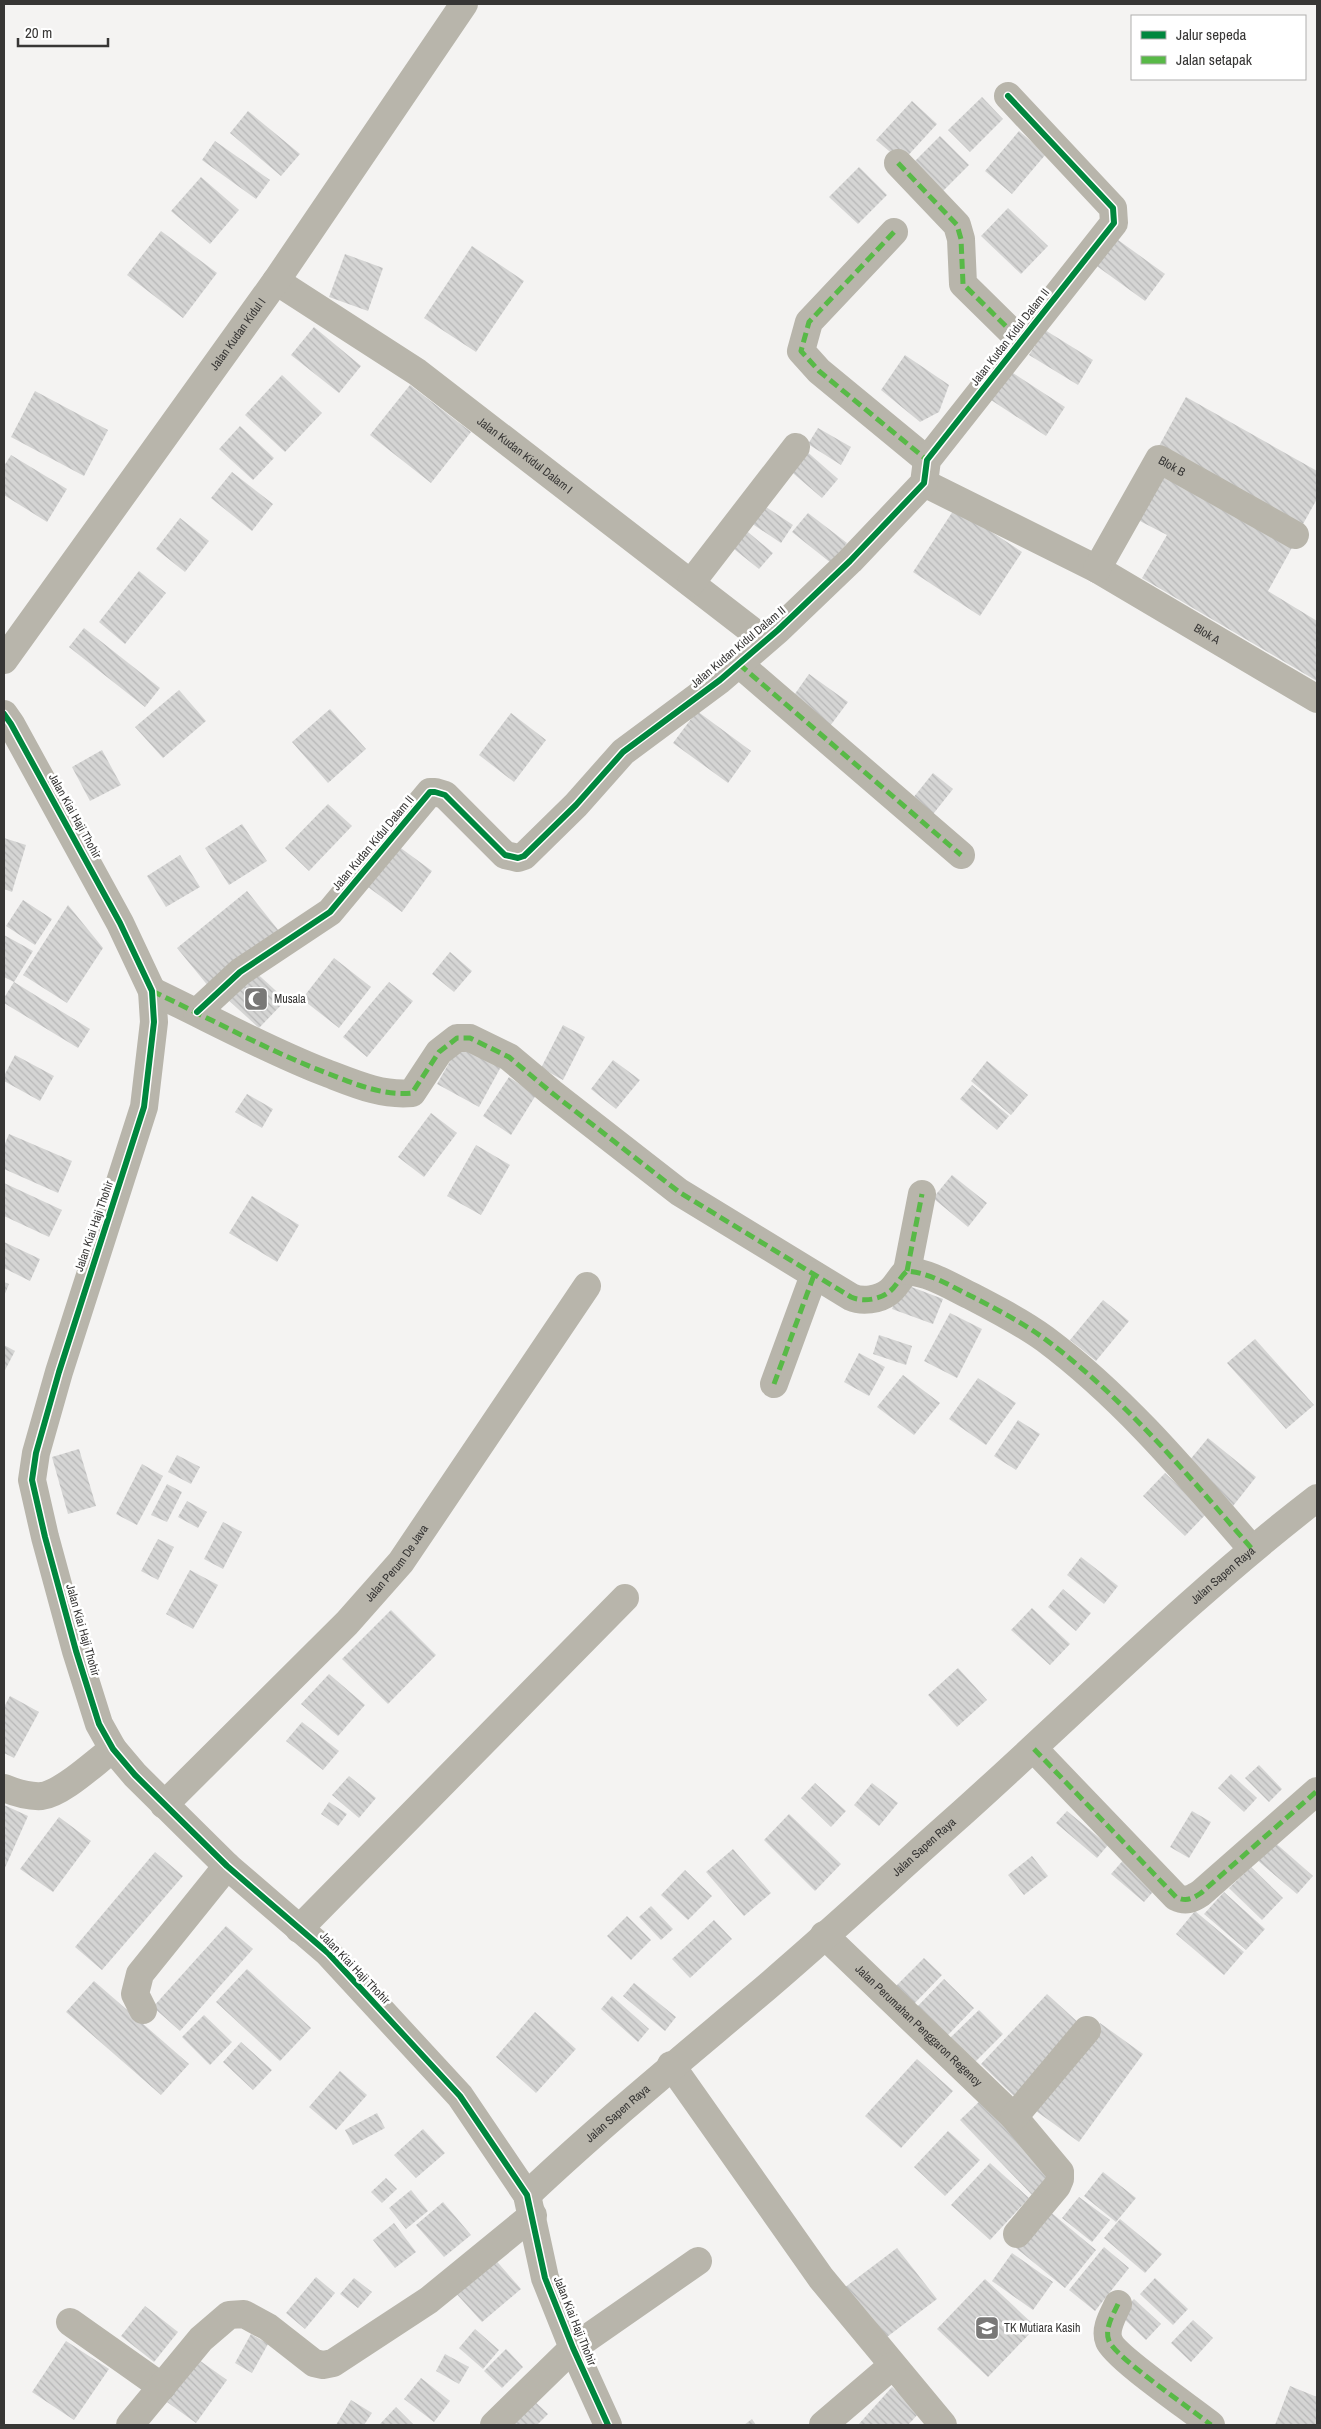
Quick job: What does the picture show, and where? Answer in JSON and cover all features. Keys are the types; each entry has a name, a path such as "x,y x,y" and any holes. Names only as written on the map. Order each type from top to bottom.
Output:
{"street":[{"name":"Jalan Kudan Kidul I","path":"4,660 276,281 464,4"},
{"name":"Jalan Kudan Kidul Dalam II","path":"197,1012 240,972 330,912 430,792 445,795 505,855 518,858 524,856 569,812 623,752 720,680 764,640 778,630 850,561 926,472 1020,341 1114,224 1113,208 1008,96"},
{"name":"Jalan Kudan Kidul Dalam II","path":"898,163 957,225 961,239 963,284 1020,341"},
{"name":"Blok A","path":"894,232 809,322 801,351 818,371 926,472 1097,569 1317,699"},
{"name":"Jalan Kudan Kidul Dalam I","path":"276,281 417,372 634,541 692,582 764,640"},
{"path":"692,582 796,447"},
{"name":"Blok B","path":"1097,569 1159,458 1295,535"},
{"path":"739,664 961,855"},
{"path":"4,751 8,719"},
{"name":"Jalan Kiai Haji Thohir","path":"8,719 120,923 152,991 154,1022 144,1108 59,1372 36,1453 32,1480 36,1505 82,1670 100,1724 113,1749 164,1805 227,1866 328,1953 460,2096 530,2205 545,2278 573,2348 608,2425"},
{"path":"152,991 284,1056 362,1087 397,1094 412,1093 439,1052 457,1038 470,1038 510,1057 552,1093 679,1192 851,1297 863,1300 889,1293 907,1271 922,1194"},
{"path":"907,1271 917,1272 946,1284 996,1309 1044,1339 1088,1375 1166,1450 1252,1548"},
{"path":"774,1384 814,1275"},
{"name":"Jalan Perum De Java","path":"164,1805 347,1624 402,1562 587,1286"},
{"name":"Jalan Sapen Raya","path":"130,2425 200,2339 229,2315 244,2314 268,2328 314,2362 323,2365 333,2363 429,2300 530,2205 671,2065 756,1996 1034,1748 1156,1634 1252,1548 1317,1498"},
{"path":"299,1929 625,1598"},
{"path":"1034,1748 1176,1897 1181,1900 1189,1900 1201,1893 1317,1791"},
{"path":"4,1788 23,1795 43,1796 59,1789 113,1749"},
{"path":"143,2010 135,1994 140,1974 227,1866"},
{"name":"Jalan Perumahan Penggaron Regency","path":"824,1935 1014,2117 1060,2172 1057,2186 1017,2234"},
{"path":"1014,2117 1087,2030"},
{"path":"671,2065 821,2278 942,2425"},
{"path":"494,2425 573,2348 698,2260"},
{"path":"1118,2304 1109,2326 1108,2335 1111,2344 1148,2378 1211,2425"},
{"path":"70,2322 162,2387"},
{"path":"823,2425 892,2366"}],"building":[{"path":"982,97 1003,119 970,152 948,130"},
{"path":"912,101 937,124 902,162 876,140"},
{"path":"248,111 300,154 281,176 230,133"},
{"path":"1019,131 1046,154 1012,194 985,171"},
{"path":"940,136 969,165 939,195 910,166"},
{"path":"215,141 270,180 256,199 202,160"},
{"path":"859,167 887,195 858,224 829,197"},
{"path":"201,177 239,210 210,244 171,211"},
{"path":"1008,208 1048,246 1021,274 981,236"},
{"path":"161,231 217,273 183,318 127,275"},
{"path":"1114,237 1165,274 1145,301 1094,264"},
{"path":"472,246 524,281 476,352 424,318"},
{"path":"345,254 383,268 368,311 329,297"},
{"path":"314,327 361,366 339,393 291,355"},
{"path":"1045,330 1093,360 1078,385 1029,355"},
{"path":"905,355 949,385 939,412 920,422 881,390"},
{"path":"1007,369 1065,407 1046,436 988,398"},
{"path":"282,375 322,413 285,452 245,415"},
{"path":"410,385 471,432 431,483 370,435"},
{"path":"35,391 108,430 84,476 11,437"},
{"path":"1186,397 1317,471 1317,499 1303,524 1159,446"},
{"path":"240,426 274,458 253,480 219,449"},
{"path":"818,428 851,447 841,465 808,444"},
{"path":"804,449 838,479 822,498 787,468"},
{"path":"11,455 67,489 47,522 4,495 4,466"},
{"path":"232,472 273,504 252,531 211,498"},
{"path":"1166,473 1294,544 1268,591 1317,621 1317,681 1142,578 1167,535 1138,520"},
{"path":"760,503 793,525 781,543 748,521"},
{"path":"955,508 1022,552 980,616 913,572"},
{"path":"808,513 847,543 831,563 792,532"},
{"path":"180,518 209,541 185,572 156,549"},
{"path":"743,528 773,553 759,569 729,545"},
{"path":"139,571 166,593 125,644 99,622"},
{"path":"84,628 160,688 145,707 69,647"},
{"path":"809,674 848,702 830,726 792,698"},
{"path":"179,690 206,721 163,758 135,727"},
{"path":"330,709 366,749 328,783 292,742"},
{"path":"697,711 751,751 728,783 673,743"},
{"path":"511,713 546,740 514,782 479,755"},
{"path":"102,750 121,785 90,801 72,767"},
{"path":"933,773 953,789 930,818 909,803"},
{"path":"328,804 352,826 309,871 285,848"},
{"path":"242,824 267,861 229,885 205,848"},
{"path":"4,838 26,845 12,892 4,889"},
{"path":"398,846 432,871 402,912 368,887"},
{"path":"180,855 200,887 166,907 147,876"},
{"path":"247,891 279,931 209,987 177,948"},
{"path":"23,900 52,919 35,945 6,926"},
{"path":"68,905 103,948 67,1003 23,975"},
{"path":"4,935 33,951 14,982 4,977"},
{"path":"450,952 472,971 454,992 432,974"},
{"path":"334,958 371,987 339,1028 302,999"},
{"name":"Musala","path":"252,969 286,1000 259,1028 225,997"},
{"path":"14,982 90,1029 78,1048 4,1003 4,998"},
{"path":"389,982 413,1001 367,1057 343,1037"},
{"path":"563,1025 585,1037 563,1080 541,1068"},
{"path":"461,1042 502,1065 479,1107 437,1084"},
{"path":"15,1055 54,1076 40,1101 4,1081 4,1076"},
{"path":"613,1060 640,1080 616,1109 591,1089"},
{"path":"987,1061 1028,1095 1011,1115 971,1081"},
{"path":"509,1077 536,1095 511,1135 483,1116"},
{"path":"972,1085 1009,1116 997,1130 960,1099"},
{"path":"247,1094 273,1109 262,1128 235,1112"},
{"path":"431,1113 457,1133 424,1177 398,1157"},
{"path":"9,1134 72,1161 58,1193 4,1169 4,1146"},
{"path":"476,1145 510,1165 481,1215 447,1196"},
{"path":"952,1175 987,1203 968,1227 933,1198"},
{"path":"4,1183 62,1210 49,1237 4,1216"},
{"path":"252,1196 299,1225 277,1262 229,1233"},
{"path":"4,1242 40,1259 30,1281 4,1268"},
{"path":"4,1282 9,1284 4,1296"},
{"path":"901,1283 943,1299 933,1324 892,1309"},
{"path":"1103,1300 1129,1321 1096,1361 1070,1340"},
{"path":"950,1313 982,1329 957,1378 924,1361"},
{"path":"879,1335 912,1346 906,1365 873,1354"},
{"path":"1255,1339 1314,1405 1286,1429 1227,1363"},
{"path":"4,1345 15,1351 4,1372"},
{"path":"859,1353 885,1367 869,1396 844,1382"},
{"path":"903,1375 940,1403 914,1435 877,1407"},
{"path":"978,1378 1016,1403 986,1445 949,1419"},
{"path":"1018,1420 1040,1434 1016,1470 994,1456"},
{"path":"1208,1438 1256,1477 1233,1506 1184,1467"},
{"path":"79,1449 96,1506 68,1514 52,1457"},
{"path":"177,1455 200,1467 191,1484 168,1472"},
{"path":"142,1464 163,1476 137,1525 116,1514"},
{"path":"1165,1473 1207,1513 1185,1536 1143,1496"},
{"path":"167,1484 182,1492 167,1522 151,1515"},
{"path":"187,1501 207,1512 198,1528 178,1517"},
{"path":"223,1522 242,1532 223,1569 204,1559"},
{"path":"158,1539 174,1547 158,1580 141,1571"},
{"path":"1081,1557 1118,1586 1104,1604 1067,1575"},
{"path":"190,1570 218,1585 193,1629 166,1614"},
{"path":"1063,1589 1091,1613 1076,1631 1048,1607"},
{"path":"1032,1608 1070,1644 1050,1665 1011,1630"},
{"path":"391,1610 436,1655 388,1704 342,1659"},
{"path":"958,1668 987,1700 957,1727 928,1695"},
{"path":"329,1674 365,1705 338,1736 301,1704"},
{"path":"10,1696 39,1712 14,1758 4,1753 4,1707"},
{"path":"302,1722 339,1751 323,1770 286,1741"},
{"path":"1259,1765 1282,1789 1269,1802 1245,1778"},
{"path":"1231,1774 1257,1798 1244,1812 1218,1788"},
{"path":"349,1776 376,1798 359,1818 332,1795"},
{"path":"815,1783 846,1811 831,1827 801,1798"},
{"path":"872,1783 898,1803 879,1826 854,1805"},
{"path":"329,1802 347,1814 338,1826 321,1814"},
{"path":"4,1805 28,1816 4,1870"},
{"path":"1067,1811 1108,1845 1097,1858 1056,1823"},
{"path":"1192,1811 1211,1822 1189,1858 1170,1847"},
{"path":"789,1814 841,1864 815,1891 764,1840"},
{"path":"59,1817 91,1841 53,1892 20,1869"},
{"path":"1272,1840 1313,1876 1297,1894 1256,1859"},
{"path":"733,1849 771,1893 744,1916 706,1872"},
{"path":"155,1852 183,1876 102,1970 75,1947"},
{"path":"1032,1856 1048,1876 1024,1895 1008,1875"},
{"path":"1126,1857 1159,1885 1144,1902 1111,1874"},
{"path":"1251,1867 1283,1898 1262,1920 1229,1888"},
{"path":"685,1870 712,1896 688,1920 661,1895"},
{"path":"1224,1892 1265,1929 1246,1950 1204,1914"},
{"path":"651,1906 673,1929 661,1940 639,1917"},
{"path":"1195,1911 1244,1952 1224,1975 1176,1934"},
{"path":"627,1916 651,1940 631,1960 607,1936"},
{"path":"714,1920 732,1939 690,1978 672,1959"},
{"path":"226,1926 253,1949 180,2031 153,2007"},
{"path":"924,1958 942,1975 912,2006 894,1988"},
{"path":"247,1969 311,2028 280,2061 216,2002"},
{"path":"944,1979 974,2008 947,2036 916,2008"},
{"path":"94,1981 189,2064 161,2095 66,2012"},
{"path":"634,1983 676,2017 665,2031 623,1996"},
{"path":"1047,1994 1081,2025 1014,2096 981,2064"},
{"path":"612,1996 649,2029 638,2042 601,2009"},
{"path":"979,2010 1003,2034 974,2063 950,2038"},
{"path":"535,2012 576,2049 536,2093 496,2057"},
{"path":"204,2015 232,2042 210,2065 182,2037"},
{"path":"1100,2023 1143,2054 1079,2142 1036,2111"},
{"path":"241,2042 272,2070 253,2090 223,2062"},
{"path":"917,2059 953,2091 901,2148 865,2116"},
{"path":"340,2071 367,2095 336,2130 309,2107"},
{"path":"983,2098 1055,2174 1032,2195 960,2120"},
{"path":"377,2113 385,2128 353,2145 345,2130"},
{"path":"423,2129 445,2153 416,2178 394,2155"},
{"path":"948,2131 980,2160 945,2196 914,2167"},
{"path":"990,2163 1029,2198 990,2240 951,2205"},
{"path":"1103,2172 1136,2198 1116,2222 1084,2196"},
{"path":"386,2178 397,2189 382,2203 371,2192"},
{"path":"411,2190 428,2211 406,2229 389,2208"},
{"path":"1079,2197 1110,2220 1092,2242 1062,2218"},
{"path":"443,2202 471,2235 444,2257 416,2225"},
{"path":"1048,2210 1096,2250 1065,2288 1016,2248"},
{"path":"1120,2219 1162,2254 1145,2273 1104,2238"},
{"path":"394,2223 416,2252 395,2268 373,2240"},
{"path":"1104,2247 1129,2268 1095,2311 1069,2290"},
{"path":"897,2248 937,2299 883,2340 844,2288"},
{"path":"1012,2253 1053,2282 1033,2310 992,2281"},
{"path":"493,2257 521,2289 482,2322 453,2290"},
{"path":"316,2277 335,2293 305,2329 286,2313"},
{"path":"354,2278 372,2292 358,2308 340,2294"},
{"path":"1155,2278 1188,2309 1173,2325 1140,2294"},
{"name":"TK Mutiara Kasih","path":"985,2279 1036,2327 988,2377 937,2329"},
{"path":"1134,2299 1161,2324 1146,2340 1119,2314"},
{"path":"145,2306 178,2332 154,2362 121,2336"},
{"path":"1193,2320 1213,2338 1191,2362 1171,2343"},
{"path":"475,2329 499,2350 483,2369 459,2348"},
{"path":"251,2334 268,2344 252,2373 235,2363"},
{"path":"66,2341 109,2369 74,2420 32,2392"},
{"path":"506,2349 523,2367 502,2388 484,2371"},
{"path":"445,2354 469,2367 459,2384 436,2371"},
{"path":"199,2360 227,2380 196,2423 167,2402"},
{"path":"421,2378 450,2401 434,2422 404,2399"},
{"path":"1290,2386 1317,2397 1317,2425 1275,2425"},
{"path":"892,2387 920,2412 908,2425 858,2425"},
{"path":"529,2396 548,2414 537,2425 501,2425"},
{"path":"351,2400 372,2413 364,2425 336,2425"},
{"path":"396,2407 414,2425 380,2424"},
{"path":"752,2419 756,2425 744,2425"}],"marked path":[{"path":"898,163 957,225 961,239 963,284 1021,341"},
{"path":"894,232 809,322 801,351 819,371 927,460"},
{"path":"739,664 961,855"},
{"path":"152,991 302,1063 378,1091 412,1093 439,1052 457,1038 470,1038 509,1057 679,1192 851,1297 865,1300 880,1297 891,1290 907,1271 916,1272 933,1277 949,1285 1037,1333 1102,1386 1154,1438 1252,1549"},
{"path":"907,1271 922,1194"},
{"path":"774,1384 814,1275"},
{"path":"1034,1749 1176,1897 1186,1900 1201,1893 1317,1791"},
{"path":"1118,2304 1108,2332 1109,2341 1114,2349 1139,2371 1211,2425"}],"cycle path":[{"path":"197,1012 240,972 330,912 430,792 445,795 505,855 518,858 524,856 576,805 623,752 720,680 778,630 850,561 924,483 927,460 1114,223 1113,208 1008,96"},
{"path":"4,714 120,923 152,991 154,1022 144,1107 59,1372 36,1453 32,1480 45,1537 76,1651 99,1724 113,1749 135,1775 227,1866 328,1953 460,2096 527,2195 545,2278 573,2348 608,2425"}],"place":[{"name":"Musala","path":"256,999"},
{"name":"TK Mutiara Kasih","path":"987,2328"}]}
